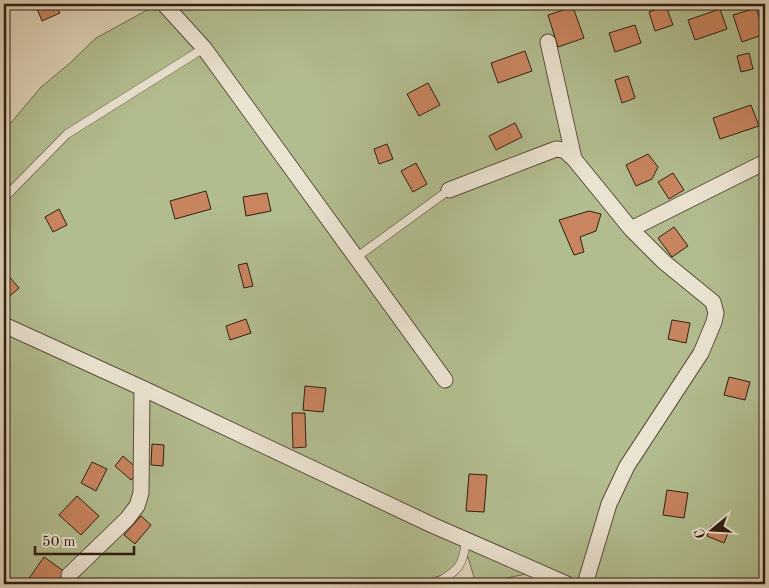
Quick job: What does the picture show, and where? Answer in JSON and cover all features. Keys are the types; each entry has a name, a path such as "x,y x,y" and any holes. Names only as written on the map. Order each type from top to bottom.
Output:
{"street":[{"path":"164,4 204,48 445,380"},
{"path":"548,42 574,159"},
{"path":"449,190 556,150 564,150 574,159 631,229 664,262 713,302 716,313 714,322 700,352 627,466 609,504 585,584"},
{"path":"631,229 761,164"},
{"path":"4,326 142,388 466,540 567,584"},
{"path":"69,575 127,519 137,506 141,493 142,388"}],"lane":[{"path":"4,198 67,134 204,48"},
{"path":"357,258 449,190"},
{"path":"435,584 456,571 464,556 466,540"}],"green space":[{"path":"167,4 765,4 765,584 568,584 542,571 476,584 468,557 456,571 412,584 4,584 4,131 41,87 96,38 149,9"}],"building":[{"path":"35,4 56,4 60,13 42,21"},
{"path":"666,6 673,25 655,31 649,12"},
{"path":"573,7 584,38 558,47 548,15"},
{"path":"756,8 765,34 742,42 733,15"},
{"path":"720,9 727,29 695,40 688,20"},
{"path":"635,25 641,43 615,52 609,33"},
{"path":"525,51 532,71 498,83 491,63"},
{"path":"749,53 753,69 741,72 737,56"},
{"path":"628,76 635,98 622,103 615,80"},
{"path":"428,83 440,105 419,116 407,94"},
{"path":"751,105 759,126 720,139 713,118"},
{"path":"515,123 522,137 496,150 489,136"},
{"path":"387,144 393,159 379,164 374,149"},
{"path":"648,154 658,167 652,179 636,186 626,165"},
{"path":"416,163 427,184 413,192 401,171"},
{"path":"673,173 684,190 669,199 658,182"},
{"path":"206,191 211,209 175,219 170,201"},
{"path":"267,193 271,211 246,216 243,197"},
{"path":"59,209 67,225 53,232 45,217"},
{"path":"589,211 601,214 596,231 580,237 584,252 574,255 559,220"},
{"path":"674,227 688,246 672,257 658,238"},
{"path":"247,263 253,286 244,288 238,265"},
{"path":"6,273 19,288 4,301 4,274"},
{"path":"246,319 251,333 230,340 226,326"},
{"path":"672,320 690,323 686,343 668,339"},
{"path":"729,377 750,382 745,400 724,395"},
{"path":"305,386 326,388 323,412 303,410"},
{"path":"292,413 305,413 306,447 293,448"},
{"path":"152,444 164,445 163,466 151,465"},
{"path":"123,456 139,470 131,480 115,466"},
{"path":"92,462 107,469 96,491 81,483"},
{"path":"469,474 487,475 484,512 466,511"},
{"path":"667,490 688,493 684,518 663,515"},
{"path":"77,496 99,516 81,535 59,515"},
{"path":"141,516 151,525 135,544 124,535"},
{"path":"711,526 728,533 724,543 707,536"},
{"path":"44,557 65,572 56,584 25,584"}]}
